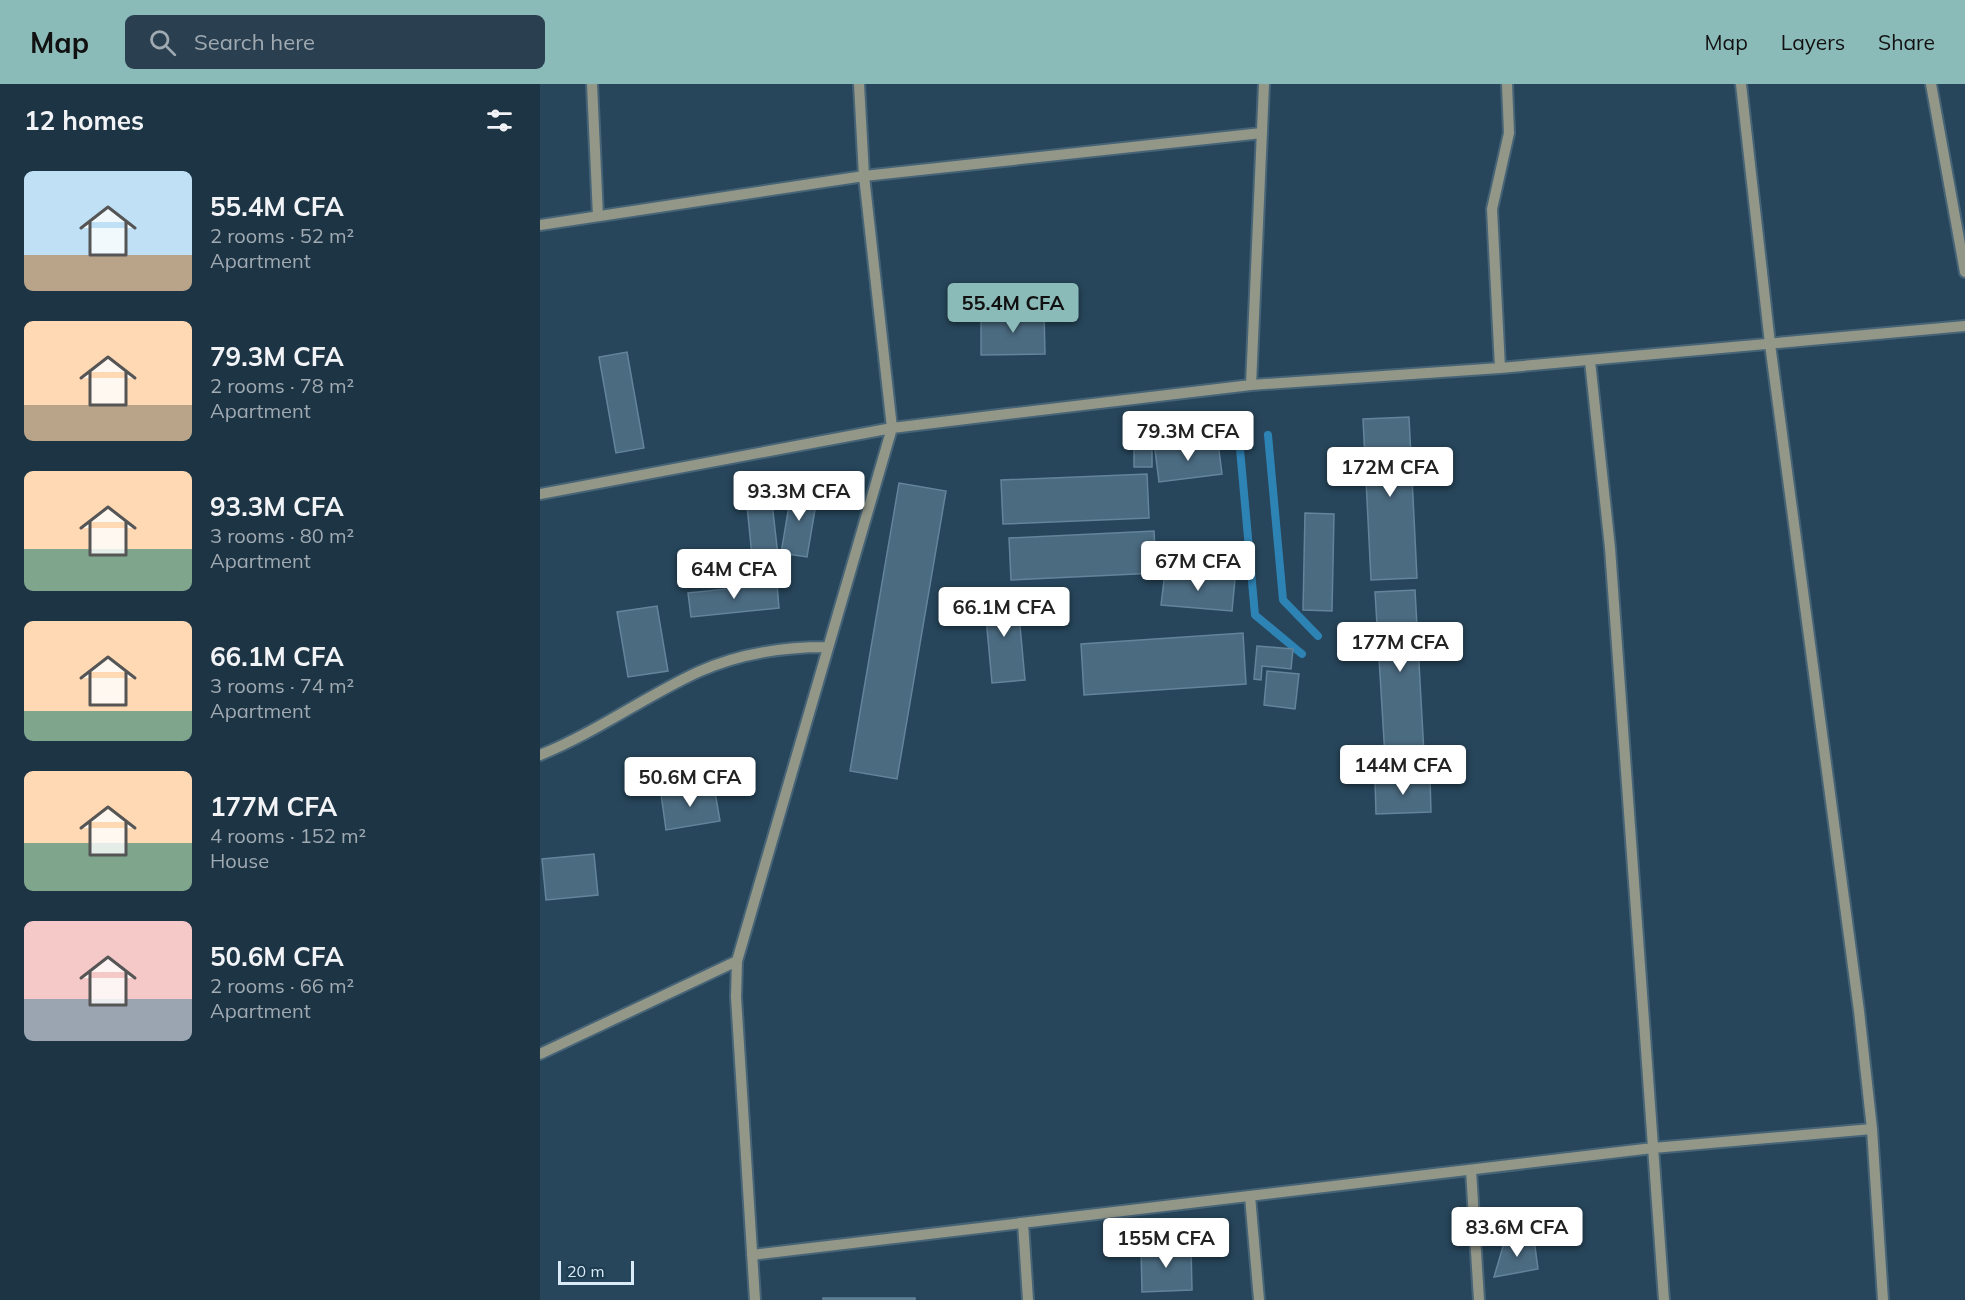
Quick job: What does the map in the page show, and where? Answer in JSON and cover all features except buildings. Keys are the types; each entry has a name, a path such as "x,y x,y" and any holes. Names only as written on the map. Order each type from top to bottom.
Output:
{"street":[{"path":"592,84 598,216"},
{"path":"755,1300 737,1008 737,961 891,428 864,176 859,84"},
{"path":"1251,385 1264,84"},
{"path":"1500,368 1492,208 1509,133 1507,84"},
{"path":"1741,84 1770,344 1872,1129 1883,1300"},
{"path":"1931,84 1965,272"},
{"path":"540,225 864,176 1262,133"},
{"path":"540,494 891,428 1251,385 1590,361 1965,326"},
{"path":"1590,361 1610,548 1664,1300"},
{"path":"540,755 699,672 741,657 788,647 826,647"},
{"path":"540,1054 737,961"},
{"path":"752,1255 1653,1148 1872,1129"},
{"path":"1471,1170 1479,1300"},
{"path":"1250,1196 1258,1300"},
{"path":"1023,1223 1028,1300"}],"waterway":[{"path":"1268,435 1283,600 1318,636"},
{"path":"1239,438 1255,615 1302,654"}]}
